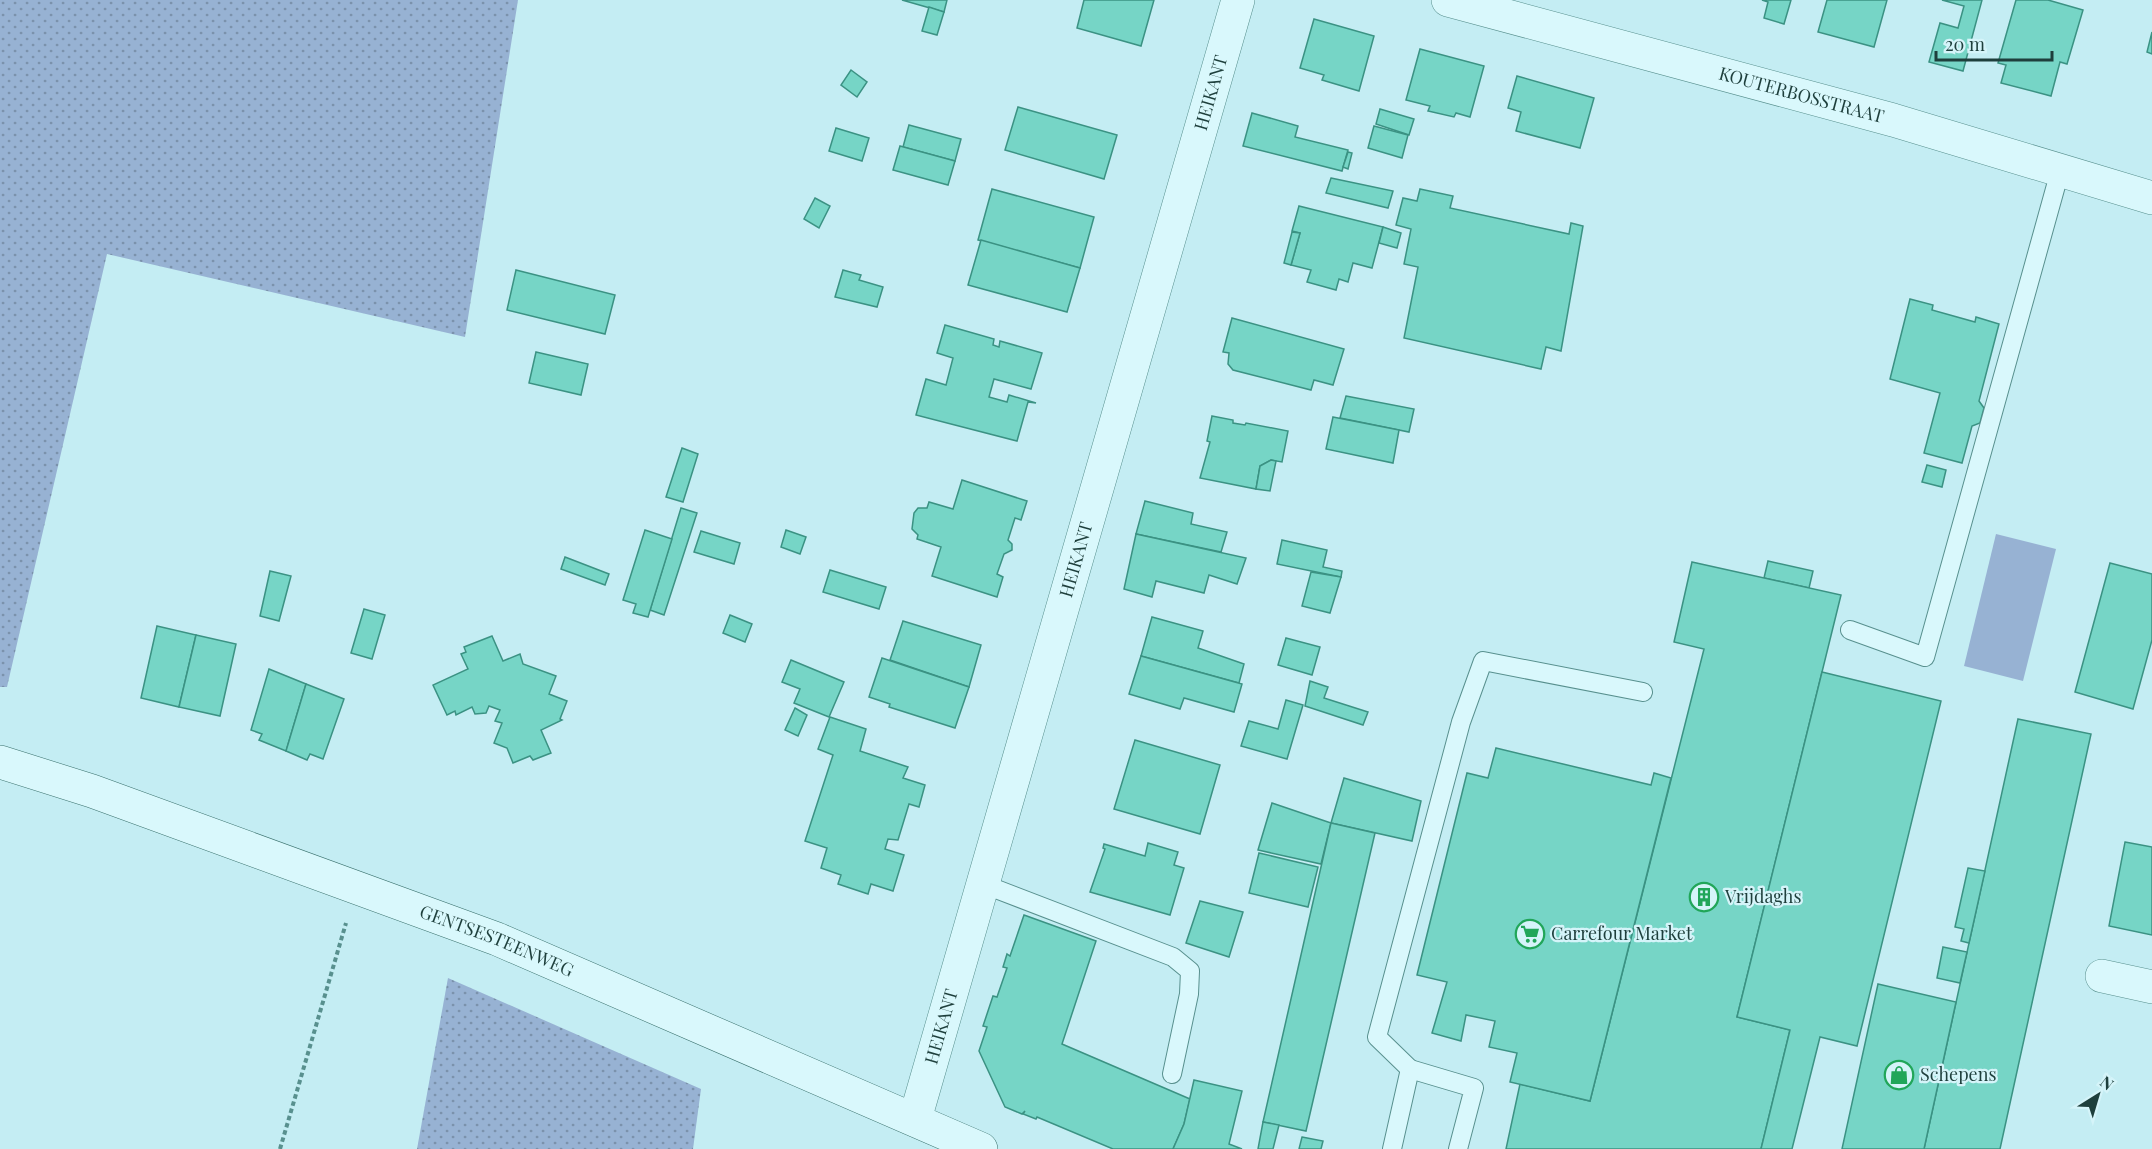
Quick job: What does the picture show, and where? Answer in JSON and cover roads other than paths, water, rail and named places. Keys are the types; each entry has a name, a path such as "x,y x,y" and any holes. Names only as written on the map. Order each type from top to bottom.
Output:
{"street":[{"name":"HEIKANT","path":"915,1119 1238,0"},
{"name":"KOUTERBOSSTRAAT","path":"1448,0 1893,120 2152,198"},
{"name":"GENTSESTEENWEG","path":"0,762 92,791 497,939 981,1149"},
{"path":"2102,976 2152,987"}],"lane":[{"path":"1850,630 1925,657 2060,171"},
{"path":"1458,1149 1474,1088 1410,1070 1377,1037 1461,722 1483,661 1643,692"},
{"path":"983,884 1173,957 1190,971 1189,994 1172,1074"},
{"path":"1392,1149 1410,1070"}],"place":[{"name":"Vrijdaghs","path":"1704,897"},
{"name":"Carrefour Market","path":"1530,934"},
{"name":"Schepens","path":"1899,1075"}]}
